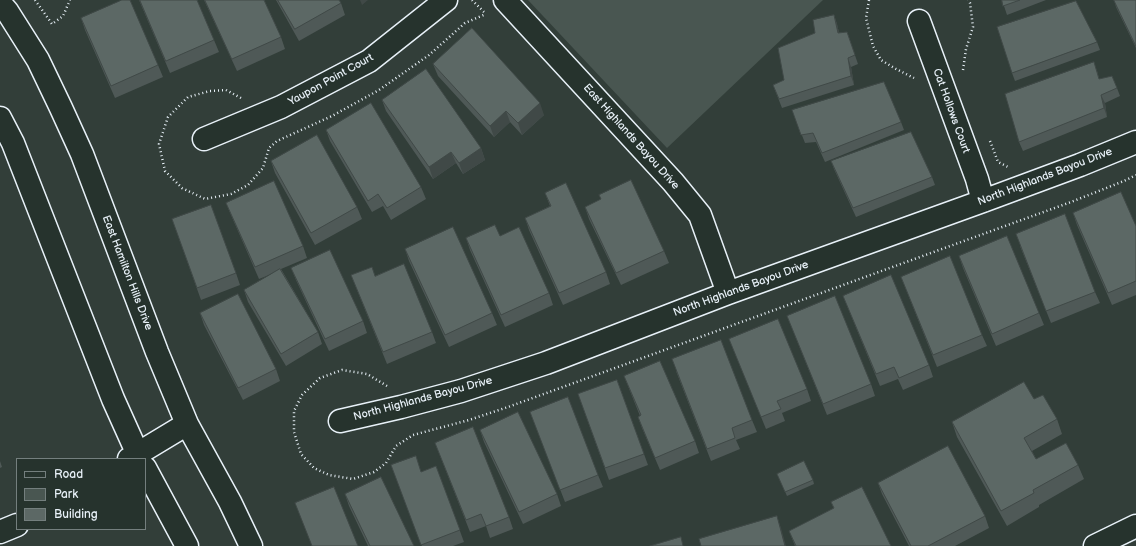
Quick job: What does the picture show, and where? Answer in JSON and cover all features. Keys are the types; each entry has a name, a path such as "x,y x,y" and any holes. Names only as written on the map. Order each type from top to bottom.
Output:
{"street":[{"name":"Yaupon Point Court","path":"204,139 281,107 369,61 446,0"},
{"name":"East Highlands Bayou Drive","path":"505,0 673,182 700,215 728,293"},
{"name":"East Hamilton Hills Drive","path":"7,8 38,60 82,154 157,352 188,424 230,502 251,546"},
{"name":"Cat Hollows Court","path":"918,22 983,201"},
{"path":"0,118 13,143 137,458"},
{"name":"North Highlands Bayou Drive","path":"340,421 461,391 546,363 728,293 1080,165 1136,142"},
{"path":"141,458 188,424"},
{"path":"146,474 187,546"},
{"path":"0,532 16,525"},
{"path":"1095,546 1136,526"}],"path":[{"path":"35,0 52,24 63,16 70,0"},
{"path":"965,77 963,70 966,49 973,27 970,3 968,0"},
{"path":"990,140 998,162 1010,169"}],"green space":[{"path":"528,0 823,0 667,148"}],"building":[{"path":"122,0 130,0 158,65 111,86 81,18"},
{"path":"140,0 197,0 214,40 166,61"},
{"path":"205,0 264,0 281,37 232,59"},
{"path":"278,0 339,0 341,3 295,29"},
{"path":"1002,0 1020,0 1003,6"},
{"path":"1114,0 1136,0 1136,46"},
{"path":"1076,1 1097,42 1012,73 997,27"},
{"path":"834,15 838,33 847,32 855,55 848,58 851,76 779,99 773,85 784,80 778,48 815,33 813,20"},
{"path":"472,28 540,103 518,123 506,111 490,126 433,64"},
{"path":"1094,62 1099,79 1112,76 1117,88 1101,95 1104,108 1019,142 1005,94"},
{"path":"426,69 481,148 459,163 451,152 429,167 382,100"},
{"path":"884,82 901,122 822,153 813,133 801,135 792,110"},
{"path":"371,103 421,187 387,208 378,194 368,201 326,130"},
{"path":"911,132 932,177 853,208 831,161"},
{"path":"317,135 357,207 311,233 271,161"},
{"path":"631,180 664,251 616,273 585,207 601,199 599,195"},
{"path":"274,181 303,246 255,267 226,203"},
{"path":"566,183 606,272 559,293 525,218 551,206 545,193"},
{"path":"1121,192 1136,226 1136,281 1108,293 1073,213"},
{"path":"211,205 236,273 197,288 172,219"},
{"path":"1065,214 1095,292 1046,311 1016,234"},
{"path":"495,225 500,236 519,227 549,293 501,315 466,238"},
{"path":"453,227 492,313 445,335 405,249"},
{"path":"1007,236 1039,313 992,334 959,256"},
{"path":"330,250 363,321 325,339 291,268"},
{"path":"950,256 982,335 933,355 901,277"},
{"path":"404,264 432,332 383,352 351,275 372,267 375,276"},
{"path":"280,269 318,332 281,354 244,290"},
{"path":"891,275 929,365 899,378 894,367 876,374 843,296"},
{"path":"238,294 276,369 238,388 200,313"},
{"path":"835,296 871,384 823,404 787,316"},
{"path":"778,319 807,389 777,401 781,409 761,417 729,339"},
{"path":"721,340 752,420 732,428 735,438 707,449 672,359"},
{"path":"660,361 695,441 655,458 638,417 641,415 624,376"},
{"path":"617,380 644,454 605,468 578,394"},
{"path":"1024,382 1034,399 1043,395 1057,419 1024,438 1036,459 1066,443 1078,465 1033,490 1034,493 1001,511 952,422"},
{"path":"568,397 598,475 560,490 530,412"},
{"path":"518,412 557,494 519,512 480,430"},
{"path":"473,427 509,517 486,526 481,514 466,520 435,443"},
{"path":"948,446 985,516 928,546 911,546 878,483"},
{"path":"416,456 421,472 436,466 460,530 421,545 391,465"},
{"path":"804,461 813,480 785,492 777,474"},
{"path":"381,477 414,546 370,546 345,494"},
{"path":"334,487 358,546 312,546 295,503"},
{"path":"862,487 891,546 796,546 789,531 834,508 831,502"},
{"path":"777,516 785,546 701,546 699,539"},
{"path":"681,537 683,546 650,546"}]}
